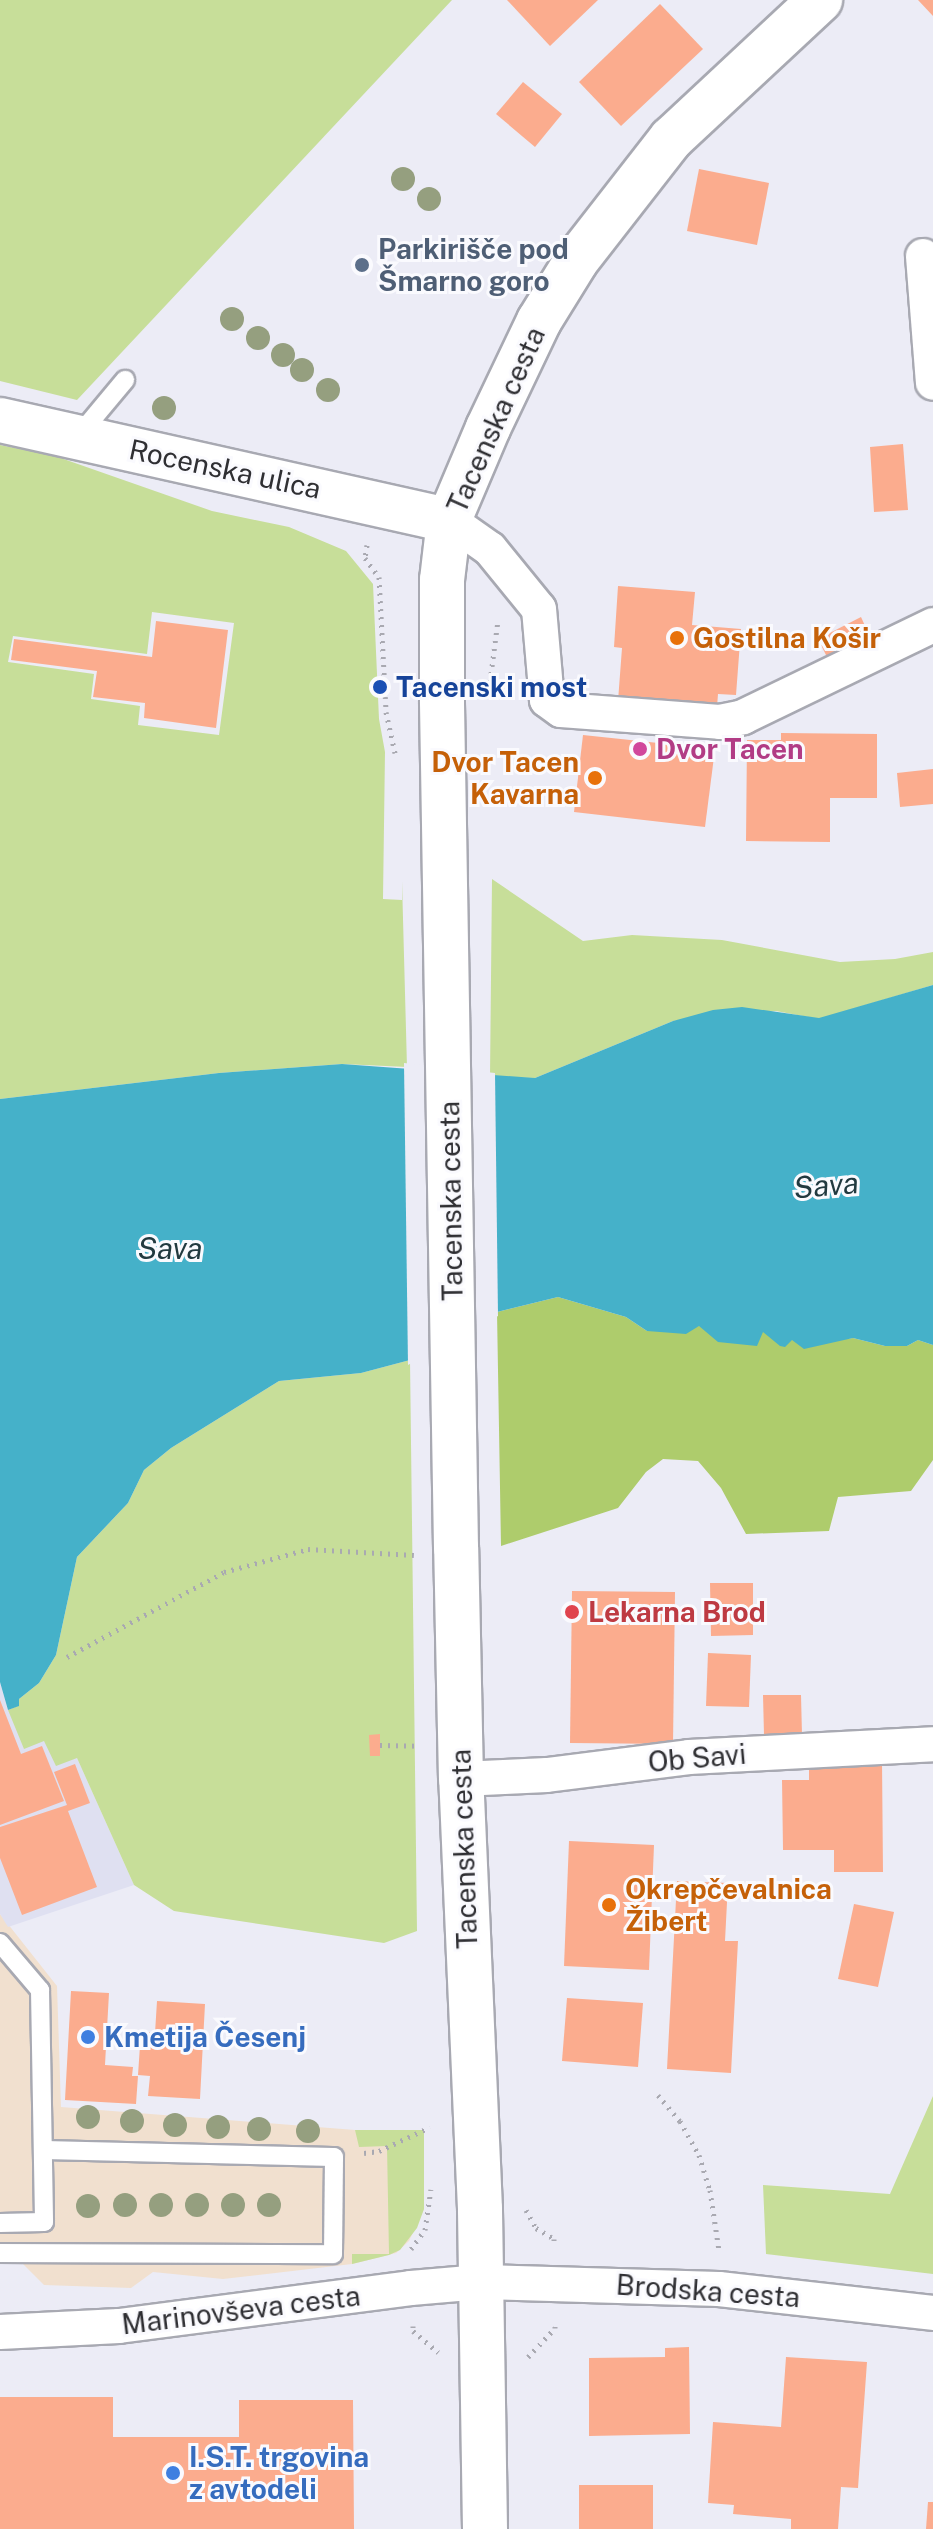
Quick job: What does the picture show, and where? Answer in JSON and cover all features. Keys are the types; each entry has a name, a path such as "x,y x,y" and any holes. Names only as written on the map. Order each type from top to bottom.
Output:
{"main road":[{"name":"Tacenska cesta","path":"485,2529 481,2282 461,1779 438,1552 447,880 442,580 449,520 539,321 614,208 671,139 820,0"},
{"name":"Rocenska ulica","path":"0,420 449,520"}],"street":[{"path":"923,256 933,383"},
{"path":"449,520 490,549 539,609 547,700 561,710 720,722 743,717 933,625"},
{"name":"Ob Savi","path":"461,1779 547,1775 689,1757 933,1744"},
{"name":"Brodska cesta","path":"481,2282 719,2289 933,2313"},
{"name":"Marinovševa cesta","path":"0,2332 119,2326 411,2288 481,2282"}],"lane":[{"path":"77,437 125,380"},
{"path":"0,1943 40,1990 44,2222 68,2253"},
{"path":"0,2253 333,2254 334,2157 43,2150"},
{"path":"0,2223 44,2222"}],"path":[{"path":"375,502 365,558 379,577 386,712 398,768"},
{"path":"67,1657 224,1572 308,1549 438,1552"},
{"path":"380,1745 423,1746"},
{"path":"658,2095 680,2121 699,2155 719,2233 719,2289"},
{"path":"334,2157 379,2151 430,2127"},
{"path":"525,2362 530,2352 555,2328 555,2282"}],"shaded area":[{"path":"0,1682 8,1710 44,1741 77,1758 134,1885 8,1927 0,1914"},
{"path":"0,1914 57,1986 61,2107 355,2130 424,2130 424,2209 409,2241 396,2253 352,2264 223,2279 153,2272 131,2288 44,2285 23,2264 0,2264"}],"green space":[{"path":"0,0 452,0 77,400 0,381"},
{"path":"0,445 55,456 212,511 289,527 346,551 373,584 379,719 385,752 383,899 402,900 402,881 407,1067 342,1064 219,1073 0,1099","holes":["152,612 234,623 219,735 138,725 140,706 91,699 94,674 8,662 13,636 147,654"]},
{"path":"492,879 583,941 632,935 722,940 840,962 895,959 933,952 933,985 819,1019 776,1011 673,1021 535,1078 490,1077"},
{"path":"558,1297 626,1317 647,1331 699,1326 763,1331 792,1340 822,1342 853,1338 885,1346 907,1346 918,1340 933,1345 933,1460 911,1491 838,1497 829,1531 746,1534 721,1488 698,1461 663,1459 646,1472 618,1508 501,1546 497,1312"},
{"path":"410,1360 417,1931 384,1943 174,1911 134,1885 77,1758 56,1766 44,1741 24,1749 8,1710 18,1706 19,1699 39,1683 56,1655 77,1557 128,1503 144,1470 171,1448 279,1381 361,1373"},
{"path":"933,2096 933,2274 766,2254 763,2185 890,2194"},
{"path":"355,2130 424,2130 424,2209 417,2228 400,2250 389,2255 352,2264 352,2254 389,2254 387,2146 359,2147"}],"water":[{"name":"Sava","path":"933,985 933,1345 918,1340 907,1346 885,1346 853,1338 804,1349 792,1340 785,1347 780,1346 763,1332 757,1346 718,1342 699,1326 686,1334 647,1331 626,1317 558,1297 497,1312 410,1360 361,1373 279,1381 171,1448 144,1470 128,1503 77,1557 56,1655 39,1683 19,1699 19,1706 8,1710 0,1682 0,1099 219,1073 342,1064 535,1078 673,1021 713,1010 742,1007 819,1018"}],"pier":[{"path":"404,1063 495,1073 498,1316 408,1365"}],"building":[{"path":"507,0 598,0 550,46"},
{"path":"918,0 933,0 933,16"},
{"path":"660,4 703,49 621,126 579,82"},
{"path":"523,82 562,114 535,147 496,114"},
{"path":"699,169 769,183 757,245 687,231"},
{"path":"903,444 908,510 874,512 870,447"},
{"name":"Gostilna Košir","path":"618,586 695,592 692,625 741,629 736,695 718,694 717,707 618,701 622,648 614,647"},
{"path":"861,617 871,639 829,661 818,639"},
{"path":"156,621 228,630 216,728 144,718 145,703 93,697 97,671 11,660 14,639 152,657"},
{"path":"781,733 877,734 877,798 830,798 830,842 746,841 747,740 781,740"},
{"path":"583,735 715,749 705,827 574,812"},
{"path":"933,769 933,804 900,807 897,773"},
{"path":"710,1583 753,1583 753,1635 711,1636"},
{"path":"572,1591 675,1592 673,1744 570,1743"},
{"path":"708,1653 751,1655 749,1707 706,1706"},
{"path":"763,1695 801,1695 802,1735 764,1735"},
{"path":"0,1700 21,1754 42,1746 64,1801 0,1825"},
{"path":"380,1734 380,1756 370,1756 369,1735"},
{"path":"882,1760 883,1872 834,1872 834,1850 783,1850 782,1780 809,1780 809,1761"},
{"path":"75,1764 90,1803 68,1811 97,1887 22,1915 0,1858 0,1827 67,1805 54,1772"},
{"name":"Okrepčevalnica Žibert","path":"569,1841 654,1845 649,1970 564,1966"},
{"path":"677,1881 728,1883 725,1941 738,1941 731,2073 667,2069"},
{"path":"854,1904 894,1912 878,1987 838,1979"},
{"path":"71,1991 109,1993 105,2065 133,2067 132,2076 138,2076 136,2104 65,2100"},
{"path":"567,1998 643,2003 638,2067 562,2061"},
{"path":"157,2001 205,2004 200,2099 148,2096 150,2076 138,2075 141,2031 155,2033"},
{"path":"689,2347 690,2434 589,2436 589,2358 665,2357 665,2348"},
{"path":"786,2357 867,2362 858,2488 841,2487 838,2529 791,2529 791,2519 733,2514 734,2505 708,2503 713,2422 781,2427"},
{"path":"0,2397 113,2397 113,2437 239,2437 239,2400 353,2400 354,2529 0,2529"},
{"path":"579,2485 653,2485 653,2529 579,2529"},
{"path":"928,2502 933,2502 933,2529 926,2529"}],"place":[{"name":"Parkirišče pod Šmarno goro","path":"362,265"},
{"name":"Gostilna Košir","path":"677,638"},
{"name":"Tacenski most","path":"380,687"},
{"name":"Dvor Tacen","path":"640,749"},
{"name":"Dvor Tacen Kavarna","path":"595,778"},
{"name":"Lekarna Brod","path":"572,1612"},
{"name":"Okrepčevalnica Žibert","path":"609,1905"},
{"name":"Kmetija Česenj","path":"88,2037"},
{"name":"I.S.T. trgovina z avtodeli","path":"173,2473"}]}
